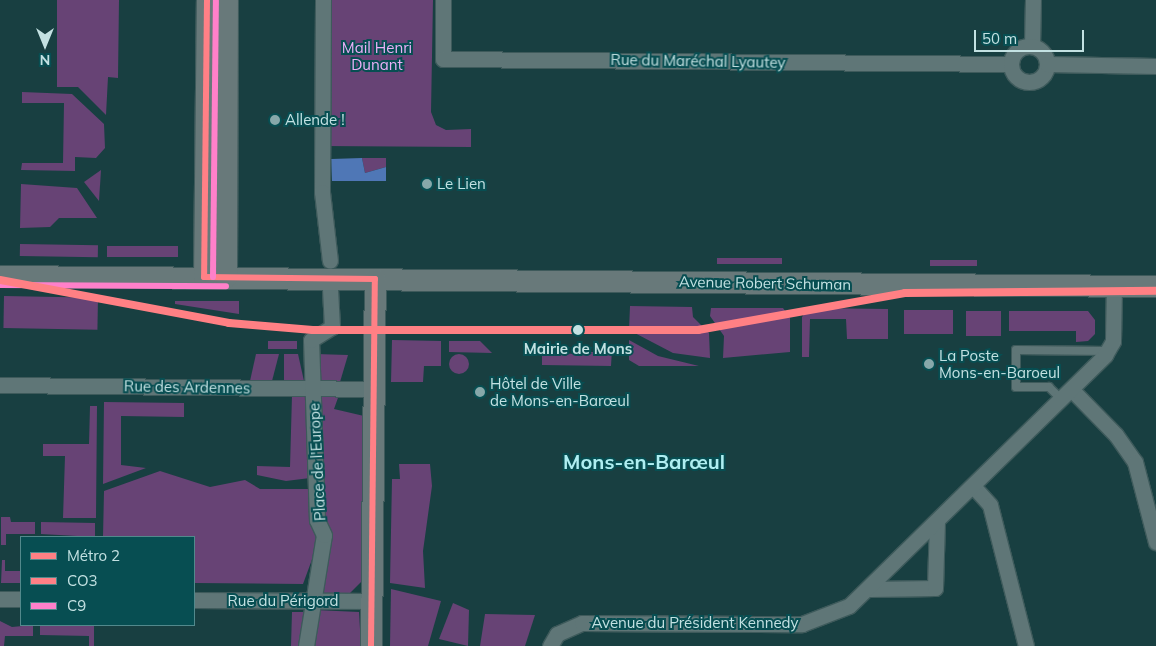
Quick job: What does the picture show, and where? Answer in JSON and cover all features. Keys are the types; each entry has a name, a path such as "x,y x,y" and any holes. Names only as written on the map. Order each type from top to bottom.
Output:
{"main road":[{"path":"204,277 207,0"},
{"path":"226,277 227,0"},
{"name":"Avenue Robert Schuman","path":"0,276 1156,286"},
{"path":"371,646 375,278"}],"street":[{"path":"323,0 322,192 330,261"},
{"name":"Rue du Maréchal Lyautey","path":"443,0 443,59 1012,64"},
{"path":"1032,0 1032,46"},
{"path":"1032,46 1043,52 1047,64 1040,78 1029,82 1016,75 1012,64 1018,50 1032,46"},
{"path":"1047,64 1156,66"},
{"path":"1108,351 1114,336 1114,286"},
{"name":"Place de l'Europe","path":"306,646 311,601 324,535 317,520 311,340 332,327 330,288"},
{"name":"Avenue du Président Kennedy","path":"550,646 565,628 592,622 812,622 842,611 870,589 1108,351"},
{"name":"Rue des Ardennes","path":"0,385 374,389"},
{"path":"1066,394 1116,435 1135,462 1156,542"},
{"path":"973,486 990,505 1026,646"},
{"path":"870,589 935,588 937,522"},
{"path":"0,599 20,599"},
{"name":"Rue du Périgord","path":"195,600 372,601"}],"lane":[{"path":"1066,394 1049,387 1016,386 1016,350 1108,351"}],"green space":[{"path":"57,0 119,0 118,78 108,77 106,115 78,87 57,87"},
{"name":"Mail Henri Dunant","path":"323,0 433,0 431,112 436,125 446,130 471,129 471,147 321,146"},
{"path":"22,92 72,94 104,124 105,148 96,158 75,157 75,171 21,170 22,163 63,163 64,103 22,103"},
{"path":"362,158 386,158 386,167 365,173"},
{"path":"101,170 99,201 84,182"},
{"path":"21,184 77,188 97,218 59,218 50,227 20,228"},
{"path":"20,244 98,245 98,257 20,256"},
{"path":"107,246 178,246 178,257 107,257"},
{"path":"717,258 782,258 782,264 717,264"},
{"path":"930,260 977,260 977,266 930,266"},
{"path":"4,296 98,298 97,330 3,328"},
{"path":"175,301 239,301 239,314 175,304"},
{"path":"630,306 692,307 693,317 709,333 710,358 673,353 629,330"},
{"path":"711,308 783,308 790,318 790,352 723,358 724,336 710,316"},
{"path":"809,308 888,309 888,339 847,339 846,319 810,319 809,357 802,357 802,317"},
{"path":"904,310 953,310 953,334 904,334"},
{"path":"966,311 1001,311 1001,336 966,336"},
{"path":"1009,311 1088,311 1095,320 1095,334 1088,341 1076,342 1076,331 1009,331"},
{"path":"392,340 441,341 441,366 424,366 423,382 391,382"},
{"path":"629,340 658,356 699,366 639,366 629,360"},
{"path":"268,341 297,341 297,349 268,349"},
{"path":"449,341 480,341 492,353 449,352"},
{"path":"542,350 573,354 612,350 611,366 542,365"},
{"path":"256,354 279,354 272,381 250,381"},
{"path":"284,354 298,354 304,381 284,381"},
{"path":"316,354 348,355 340,382 316,382"},
{"path":"459,354 466,357 469,364 466,371 459,374 452,371 449,364 452,357"},
{"path":"292,395 308,396 310,478 286,481 257,475 257,466 290,467"},
{"path":"317,395 339,395 334,409 364,416 362,581 349,594 315,594 323,524"},
{"path":"104,402 184,403 184,417 121,416 121,465 146,468 103,484"},
{"path":"90,406 97,406 96,518 63,518 65,456 43,456 43,444 89,444"},
{"path":"399,464 430,464 432,486 423,551 425,588 390,583 392,479 400,479"},
{"path":"160,471 210,487 245,480 260,489 311,489 312,527 321,535 303,584 195,583 195,536 103,536 104,491"},
{"path":"1,517 10,517 11,522 35,522 35,534 6,534 6,545 1,545"},
{"path":"41,522 95,523 95,536 41,534"},
{"path":"2,560 5,560 5,571 20,571 20,583 1,583"},
{"path":"391,589 441,601 428,646 390,646"},
{"path":"453,603 469,610 468,646 439,639"},
{"path":"315,610 359,612 361,646 310,646"},
{"path":"292,612 305,612 301,646 291,646"},
{"path":"485,614 535,615 525,646 480,646"},
{"path":"0,621 12,627 33,626 33,636 5,636 4,646 0,646"},
{"path":"40,626 94,626 94,646 89,646 89,636 40,635"}],"water":[{"path":"362,158 365,173 386,167 386,181 332,181 331,159"}],"metro line":[{"name":"2","path":"0,280 229,323 313,330 698,330 905,293 1156,291"}],"transit line":[{"name":"CO3","path":"207,0 204,277 375,279"},
{"name":"C9","path":"213,277 216,0"},
{"name":"CO3","path":"371,646 375,279"},
{"name":"C9","path":"0,285 226,286"}],"place":[{"name":"Allende !","path":"275,120"},
{"name":"Le Lien","path":"427,184"},
{"name":"Mairie de Mons","path":"578,330"},
{"name":"La Poste Mons-en-Baroeul","path":"929,364"},
{"name":"Hôtel de Ville de Mons-en-Barœul","path":"480,392"}],"district":[{"name":"Mons-en-Barœul","path":"644,461"}]}
